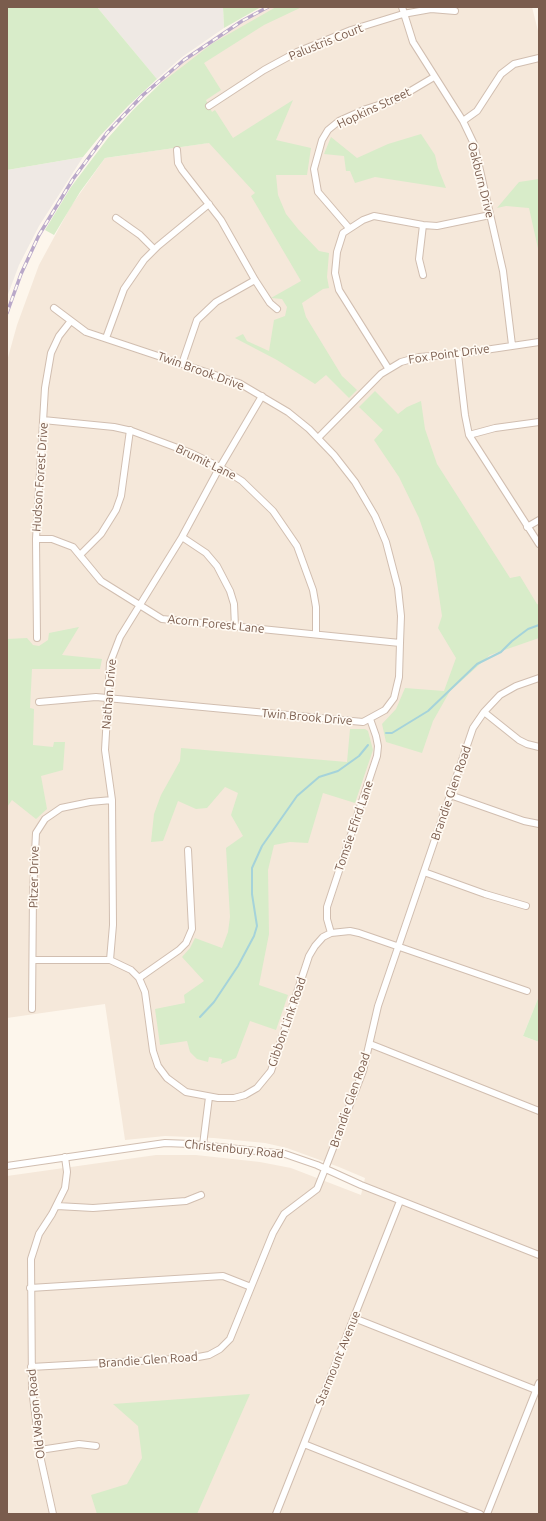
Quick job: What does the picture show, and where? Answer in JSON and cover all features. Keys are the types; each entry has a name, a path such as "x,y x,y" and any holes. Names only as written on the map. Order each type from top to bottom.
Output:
{"street":[{"name":"Oakburn Drive","path":"402,7 413,42 463,121 474,144 503,271 512,345"},
{"name":"Palustris Court","path":"209,106 264,70 297,52 351,30 403,14 431,9 455,11"},
{"path":"463,121 477,110 501,74 514,64 539,58"},
{"name":"Hopkins Street","path":"349,228 324,199 317,186 314,169 322,140 328,130 339,121 366,109 397,99 434,77"},
{"path":"176,150 178,163 182,170 220,220 255,280 270,303 277,309"},
{"path":"106,338 124,289 144,260 154,249 209,204"},
{"path":"388,368 348,306 336,281 337,252 343,233 363,220 374,216 423,226 437,226 490,215"},
{"path":"116,218 140,234 154,249"},
{"path":"423,226 418,259 423,275"},
{"path":"182,364 197,320 216,302 255,280"},
{"name":"Twin Brook Drive","path":"39,702 96,697 363,722 385,710 394,698 399,677 401,616 398,588 386,542 375,516 355,482 334,455 318,438 288,412 239,383 86,332 70,322 54,308"},
{"name":"Hudson Forest Drive","path":"38,638 36,539 43,420 51,353 59,336 70,322"},
{"name":"Fox Point Drive","path":"318,438 360,394 388,368 400,362 419,357 458,354 539,342"},
{"path":"458,354 465,415 469,435 539,544"},
{"name":"Nathan Drive","path":"110,960 113,918 112,800 105,750 107,699 110,663 113,651 182,537 220,467 262,396"},
{"name":"Brumit Lane","path":"43,420 114,426 130,430 186,451 220,467 253,490 274,511 290,534 303,559 316,607 316,634"},
{"path":"469,435 494,428 539,422"},
{"path":"80,555 101,534 116,510 121,496 130,430"},
{"path":"527,527 539,520"},
{"path":"182,537 206,553 217,566 230,591 234,604 235,627"},
{"name":"Acorn Forest Lane","path":"36,539 63,542 73,547 101,581 162,619 400,643"},
{"name":"Brandie Glen Road","path":"31,1367 193,1358 209,1355 220,1349 230,1339 273,1233 284,1214 316,1189 325,1169 363,1071 378,1006 473,728 484,712 506,691 539,678"},
{"path":"484,712 519,740 526,744 539,747"},
{"name":"Tomsie Efird Lane","path":"331,933 327,919 327,907 378,756 376,736 370,719"},
{"path":"450,795 524,822 539,824"},
{"name":"Pitzer Drive","path":"32,1008 33,893 36,833 45,820 61,808 90,802 112,800"},
{"path":"33,960 110,960 125,966 139,978 179,950 186,943 192,929 188,850"},
{"path":"424,872 485,894 526,906"},
{"path":"331,933 350,931 399,946 527,991"},
{"name":"Gibbon Link Road","path":"139,978 145,992 153,1051 158,1066 166,1078 186,1092 209,1097 234,1098 245,1095 262,1083 270,1071 309,956 319,942 331,933"},
{"path":"370,1044 539,1110"},
{"path":"204,1145 209,1097"},
{"name":"Christenbury Road","path":"7,1166 154,1144 204,1145 285,1154 539,1255"},
{"name":"Old Wagon Road","path":"53,1514 40,1450 33,1404 30,1288 31,1259 34,1246 57,1206 67,1182 65,1157"},
{"path":"57,1206 93,1208 186,1201 201,1195"},
{"name":"Starmount Avenue","path":"276,1514 400,1201"},
{"path":"30,1288 223,1276 251,1287"},
{"path":"354,1318 536,1390"},
{"path":"487,1514 539,1383"},
{"path":"40,1450 79,1444 96,1446"},
{"path":"304,1444 480,1514"}],"shaded area":[{"path":"97,7 223,7 224,28 182,57 157,79"},
{"path":"269,7 532,7 539,35 539,996 523,1036 539,1042 539,1514 7,1514 7,1176 156,1155 196,1155 260,1162 291,1168 361,1195 365,1178 287,1148 265,1143 214,1138 165,1136 125,1140 105,1004 7,1018 7,361 17,325 39,265 71,206 105,158 208,143 159,81 211,41"},
{"path":"83,157 39,226 19,265 7,297 7,170"}],"green space":[{"path":"7,7 97,7 157,79 128,106 83,157 7,170"},
{"path":"223,7 261,7 224,28"},
{"path":"276,7 302,7 264,25 204,63 221,90 206,100 212,112 215,110 233,138 293,100 276,140 311,148 307,175 276,175 278,195 286,214 298,229 319,251 329,253 327,277 329,288 323,289 302,303 306,317 342,376 357,390 349,398 326,375 315,384 277,360 235,338 243,334 247,341 269,351 274,320 285,316 287,307 282,299 271,298 301,281 251,196 255,193 209,143 105,158 80,192 54,235 45,230 71,187 108,138 133,110 161,83 213,43"},
{"path":"421,134 435,155 438,168 446,188 375,177 355,183 350,171 346,171 344,156 324,154 331,137 357,158 388,144"},
{"path":"539,179 539,253 529,208 506,206 497,208 519,182"},
{"path":"375,391 398,414 407,407 421,401 425,429 437,464 510,578 520,576 539,605 539,638 490,655 450,691 433,721 422,753 386,742 382,724 396,709 405,688 444,691 456,658 438,628 442,616 434,562 419,518 399,477 374,440 383,430 359,407"},
{"path":"79,627 62,655 102,659 100,669 32,669 30,708 34,709 33,745 53,747 54,742 65,742 63,770 41,776 47,809 36,819 12,800 7,807 7,639 27,638 33,645 39,646 48,640 49,633"},
{"path":"350,729 365,729 368,731 373,750 355,803 323,793 308,843 290,842 274,845 268,870 269,934 259,985 288,995 276,1030 250,1021 236,1058 221,1064 222,1059 209,1057 208,1062 197,1059 190,1052 187,1041 160,1045 155,1009 185,1003 184,995 204,981 182,957 190,948 195,938 222,948 228,932 230,917 226,848 243,836 231,815 238,793 225,787 207,808 196,809 178,801 163,841 151,842 154,814 161,795 180,761 181,748 347,762"},
{"path":"539,996 539,1042 523,1036"},
{"path":"250,1394 197,1514 97,1514 91,1495 127,1484 142,1458 138,1426 113,1404"}],"waterway":[{"path":"386,733 392,733 428,711 477,664 501,652 512,641 528,629 539,625"},
{"path":"200,1017 214,1002 238,966 254,936 257,926 252,894 252,868 262,846 297,796 319,777 338,771 359,756 368,745"}],"railway":[{"path":"7,313 21,274 39,235 73,179 107,133 143,95 184,60 242,21 268,7"}]}
